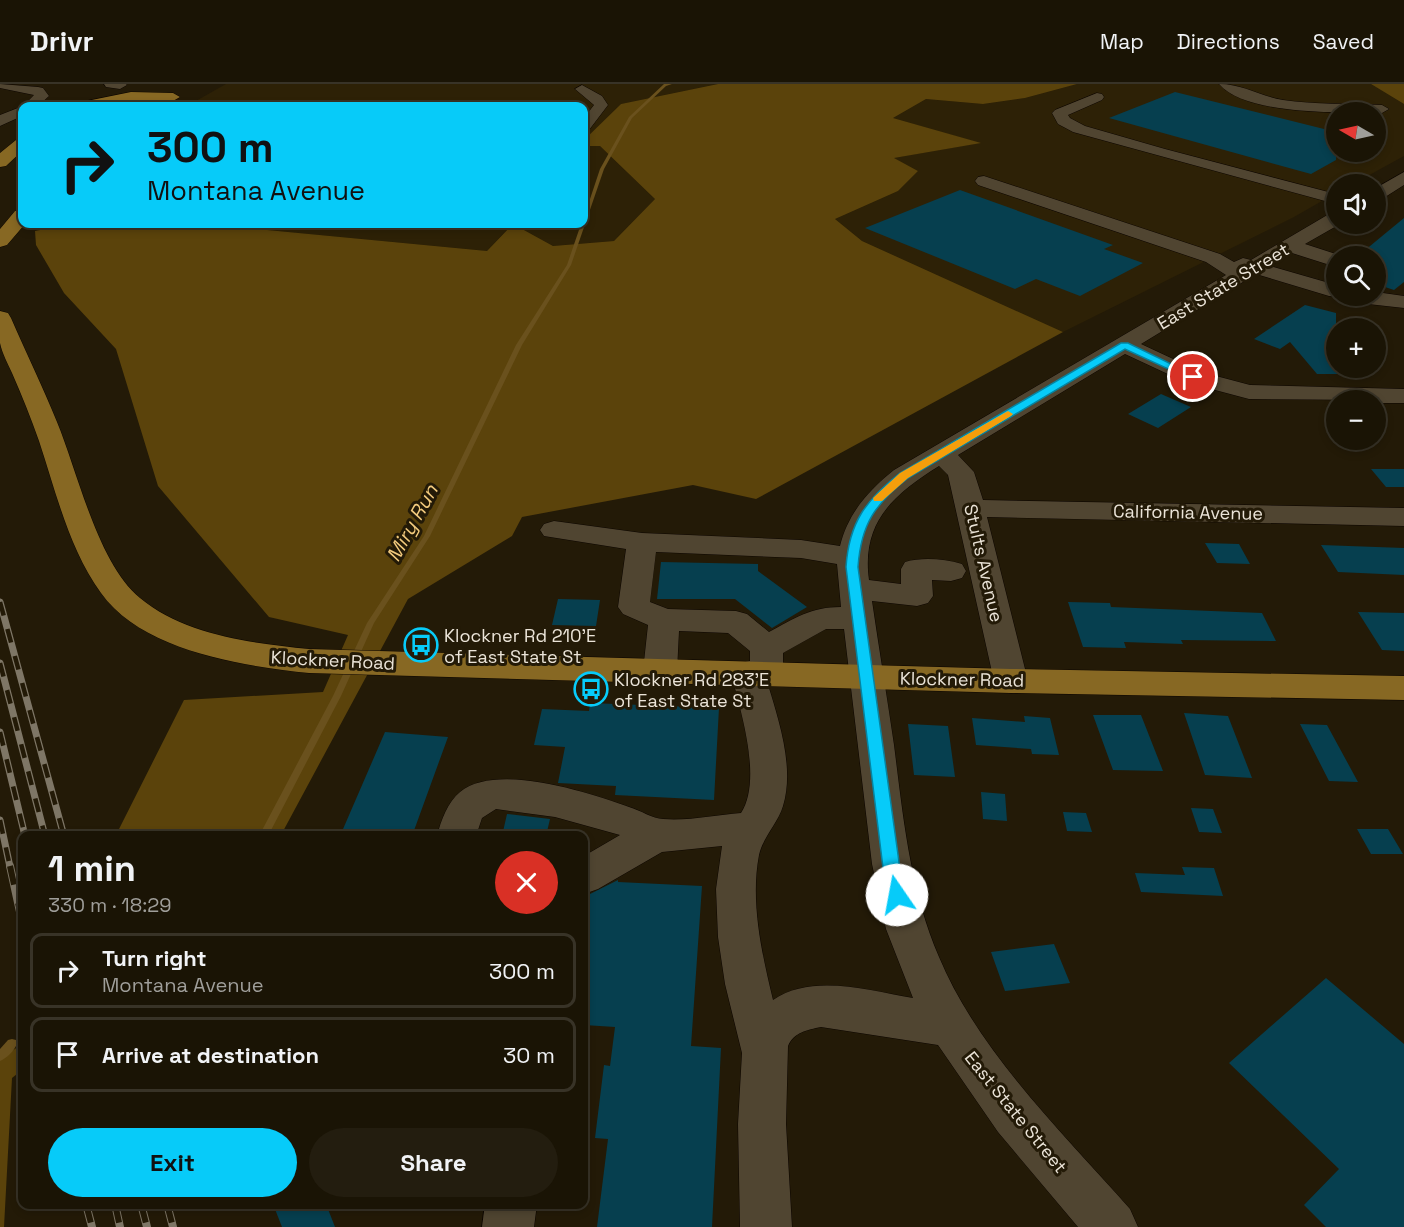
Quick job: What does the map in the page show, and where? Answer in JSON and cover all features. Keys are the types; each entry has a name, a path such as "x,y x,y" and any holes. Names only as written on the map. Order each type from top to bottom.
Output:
{"main road":[{"path":"87,102 118,84 159,91 173,97"},
{"path":"100,102 131,96 173,97"},
{"path":"0,162 18,146"},
{"path":"3,234 18,219"},
{"name":"Klockner Road","path":"0,318 44,421 95,557 121,598 135,610 184,637 219,648 259,656 309,661 660,670 760,665 866,676 1404,688"}],"street":[{"path":"0,84 38,91 42,96 35,102"},
{"path":"1226,84 1248,94 1275,102 1326,106"},
{"path":"582,89 597,99 601,105 588,122"},
{"path":"1318,92 1329,102"},
{"path":"1353,93 1370,102"},
{"path":"1096,97 1060,113 1063,121 1079,129 1326,197"},
{"path":"0,121 18,112"},
{"path":"1226,171 1246,160"},
{"path":"1264,180 1284,170"},
{"path":"1386,189 1404,177"},
{"path":"984,182 1249,272 1326,289"},
{"name":"East State Street","path":"1112,1227 1005,1104 964,1047 932,992 907,933 892,876 872,708 856,604 853,557 860,525 871,507 885,491 904,476 1326,224"},
{"path":"1291,246 1326,258"},
{"path":"1311,284 1326,274"},
{"path":"1386,300 1404,302"},
{"path":"1124,345 1193,377 1249,392 1404,396"},
{"name":"Stults Avenue","path":"942,454 961,472 1011,681"},
{"name":"California Avenue","path":"971,508 1404,517"},
{"path":"554,530 642,542 801,549 853,557"},
{"path":"642,542 634,607 664,620 736,622 760,665 756,706 769,781 765,806 742,843 738,866 740,950 746,986 765,1054"},
{"path":"760,665 821,618 856,604 917,596 916,569 951,571"},
{"path":"660,670 664,620"},
{"path":"458,831 464,812 470,804 486,795 504,794 530,797 629,822 657,836"},
{"path":"588,875 628,850 657,836 750,828"},
{"path":"766,1227 762,1124 765,1046 775,1024 793,1012 821,1006 951,1025"},
{"path":"508,1227 510,1209"}],"shaded area":[{"path":"226,84 718,84 621,104 588,136 588,102 194,102"},
{"path":"718,84 1077,84 1025,98 983,104 926,99 893,118 981,143 894,158 918,171 898,191 835,219 862,241 1063,332 756,499 693,485 522,517 512,536 408,599 283,831 118,831 184,700 323,692 348,635 269,617 158,486 116,349 64,293 36,245 35,231 50,228 245,228 487,251 509,228 520,228 553,246 614,241 655,199 600,146 588,146 588,136 621,104"},
{"path":"1077,84 1371,84 1404,104 1404,156 1371,174 1326,174 1326,199 1294,217 1063,332 862,241 835,219 898,191 918,171 893,158 979,143 893,118 926,99 983,104 1025,98"},
{"path":"1371,84 1404,84 1404,104"},
{"path":"588,146 600,146 655,199 614,241 553,246 520,228 588,228"},
{"path":"245,228 508,228 487,251"},
{"path":"18,1047 18,1073 12,1078 4,1227 0,1227 0,1050 9,1053"}],"building":[{"path":"1175,92 1326,130 1326,162 1332,162 1311,174 1109,118"},
{"path":"960,190 1113,245 1104,249 1143,263 1080,296 1036,279 1015,289 865,228"},
{"path":"1404,218 1404,282 1394,290 1386,287 1386,246 1370,246"},
{"path":"1305,305 1336,313 1336,318 1326,318 1326,374 1317,374 1290,342 1280,349 1254,339"},
{"path":"1161,394 1191,407 1158,428 1128,414"},
{"path":"1371,469 1404,469 1404,487 1386,487"},
{"path":"1205,543 1239,544 1250,564 1217,563"},
{"path":"1321,545 1404,548 1404,575 1338,572"},
{"path":"661,562 758,564 758,571 807,607 772,628 735,599 657,599"},
{"path":"558,599 600,600 596,626 552,625"},
{"path":"1068,602 1110,603 1111,607 1262,613 1276,641 1181,640 1183,644 1124,642 1126,648 1083,647"},
{"path":"1358,612 1404,613 1404,651 1382,650"},
{"path":"590,703 719,708 714,800 615,795 616,786 558,783 565,747 534,745 542,709 589,711"},
{"path":"1184,713 1228,716 1252,778 1205,775"},
{"path":"1093,715 1141,715 1163,771 1113,770"},
{"path":"1024,716 1050,718 1059,755 1032,754 1031,749 976,745 972,718 1025,722"},
{"path":"908,724 948,726 955,777 914,775"},
{"path":"1300,724 1327,725 1358,782 1329,781"},
{"path":"385,732 448,737 414,831 342,831"},
{"path":"981,792 1005,794 1007,821 983,819"},
{"path":"1191,808 1213,809 1222,833 1199,832"},
{"path":"1063,812 1086,813 1092,832 1067,831"},
{"path":"507,814 550,819 547,831 503,831"},
{"path":"1357,829 1388,829 1403,854 1371,854"},
{"path":"1182,867 1214,868 1223,896 1141,892 1135,873 1185,875"},
{"path":"618,880 618,882 702,886 691,1046 721,1048 712,1227 597,1227 608,1139 595,1138 604,1065 610,1066 615,1027 588,1025 588,907 590,894"},
{"path":"1054,944 1070,983 1005,991 991,952"},
{"path":"1326,978 1404,1044 1404,1227 1326,1227 1304,1205 1339,1169 1229,1063"},
{"path":"275,1209 328,1209 335,1227 282,1227"}],"waterway":[{"name":"Miry Run","path":"588,210 602,169 631,117 665,85 670,84"},
{"name":"Miry Run","path":"266,831 337,696 371,623 427,536 519,345 569,265 582,228"},
{"name":"Miry Run","path":"0,1056 12,1044"}],"railway":[{"path":"0,602 63,831"},
{"path":"0,663 44,831"},
{"path":"0,732 24,831"},
{"path":"0,820 10,867"},
{"path":"10,866 18,903"},
{"path":"87,1209 92,1227"},
{"path":"116,1209 120,1227"},
{"path":"142,1209 147,1227"},
{"path":"168,1209 173,1227"}],"slow traffic":[{"path":"878,498 904,476 1008,414"}],"place":[{"name":"Klockner Rd 210'E of East State St","path":"421,645"},
{"name":"Klockner Rd 283'E of East State St","path":"591,689"}],"route":[{"path":"897,895 892,876 852,567 854,545 860,525 871,507 885,491 904,476 1124,345 1193,377"}]}
